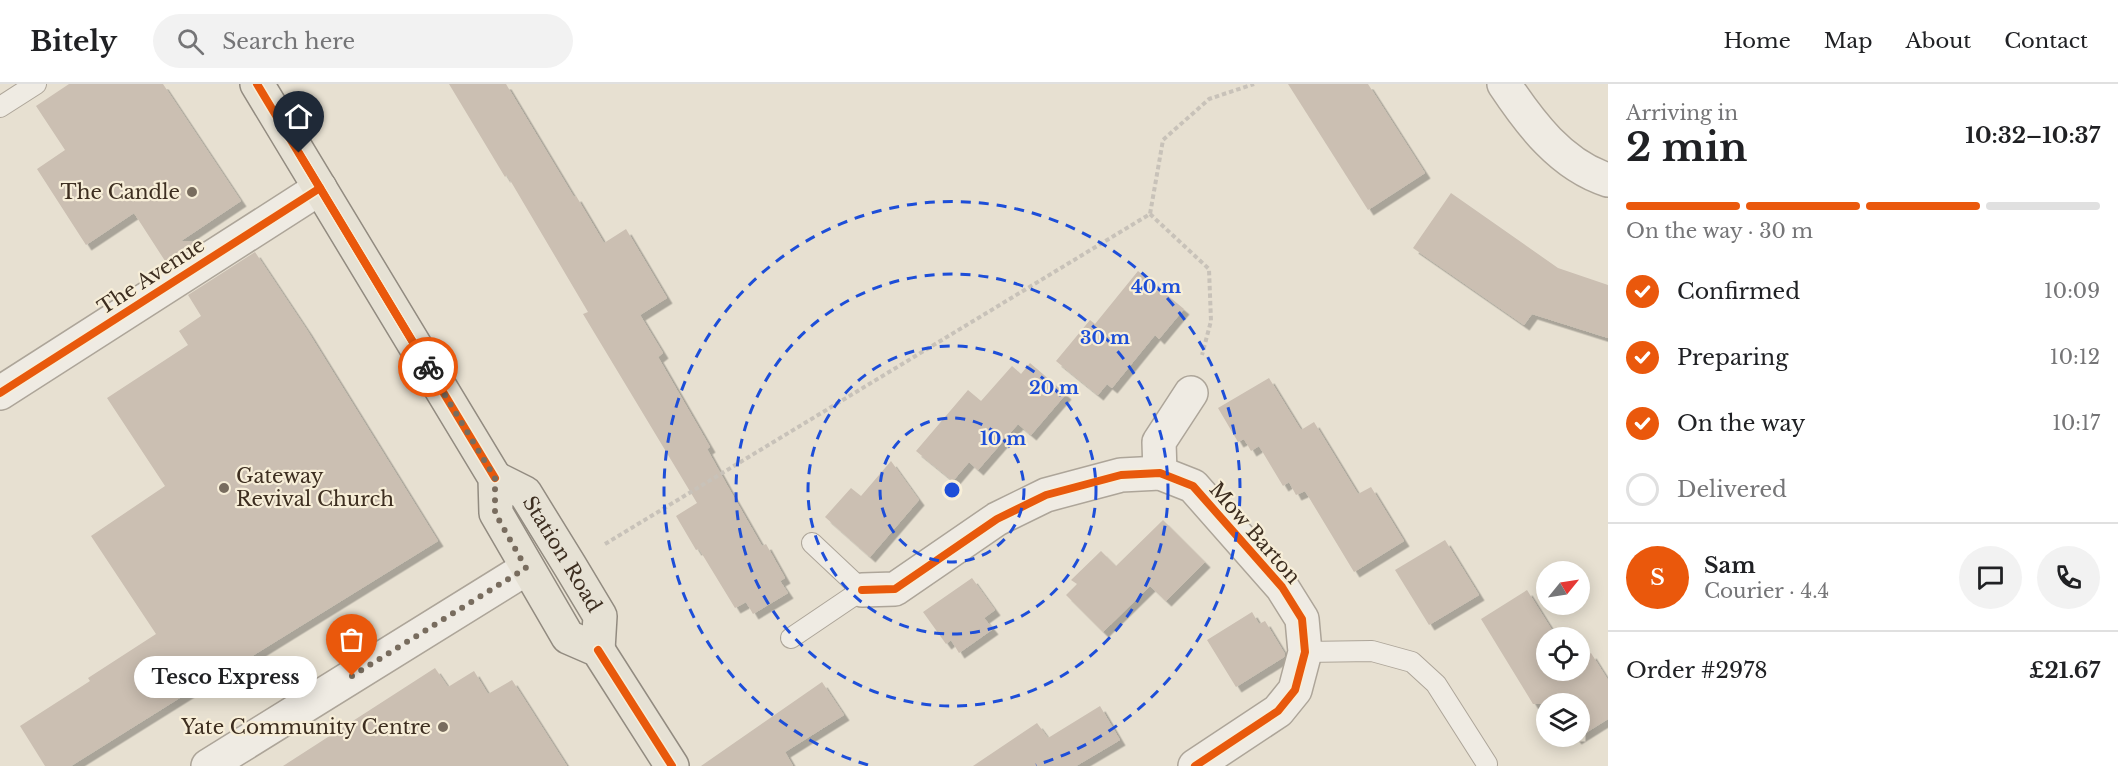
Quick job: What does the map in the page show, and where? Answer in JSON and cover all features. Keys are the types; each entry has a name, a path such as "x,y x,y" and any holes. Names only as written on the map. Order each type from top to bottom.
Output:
{"main road":[{"path":"257,84 495,478"},
{"name":"Station Road","path":"495,478 525,493 600,616 598,650 568,637 526,568 495,513 495,478"},
{"path":"598,650 672,766"}],"street":[{"path":"1504,84 1528,120 1565,158 1608,180"},
{"name":"The Avenue","path":"0,393 320,188"},
{"path":"1160,473 1159,442 1191,393"},
{"name":"Mow Barton","path":"862,590 895,589 997,519 1046,495 1121,475 1160,473 1192,486 1282,586 1302,619 1305,652 1295,690 1278,711 1195,766"},
{"path":"208,766 526,568"}],"lane":[{"path":"0,107 36,84"},
{"path":"791,638 862,590 812,543"},
{"path":"1305,652 1372,651 1412,662 1436,684 1486,764"}],"path":[{"path":"570,566 1150,214 1163,140 1209,99 1254,84"},
{"path":"1150,214 1209,269 1211,321 1191,393"}],"building":[{"path":"69,84 163,84 241,201 181,241 200,242 167,264 134,213 86,245 37,169 65,150 36,106"},
{"path":"449,84 506,84 604,243 626,229 667,298 640,315 663,353 658,357 710,447 707,449 762,546 766,544 785,578 780,581 788,593 753,614 746,602 735,608 699,549 696,550 676,516 697,503 583,314 588,312 507,175 505,177"},
{"path":"1288,84 1368,84 1425,173 1368,210"},
{"path":"1451,193 1558,268 1608,285 1608,338 1532,314 1524,325 1413,248"},
{"path":"255,252 307,330 438,541 71,766 45,766 20,726 90,681 88,678 156,634 91,536 165,486 107,398 188,345 179,331 201,316 188,295"},
{"path":"1138,271 1184,309 1159,339 1155,335 1112,388 1107,384 1098,395 1056,361 1090,320 1095,324"},
{"path":"1030,363 1066,394 1031,435 1018,424 978,470 969,462 953,481 916,451 968,390 981,401 1012,366 1021,374"},
{"path":"1269,378 1301,430 1314,422 1358,494 1371,487 1404,541 1354,572 1305,491 1296,495 1289,482 1283,486 1259,446 1251,451 1244,439 1238,442 1218,408"},
{"path":"891,461 919,500 870,557 825,517 851,488 861,496"},
{"path":"1163,520 1205,562 1166,601 1150,586 1103,632 1066,595 1077,584 1071,580 1101,551 1116,566"},
{"path":"1445,540 1479,595 1429,625 1395,570"},
{"path":"972,578 995,610 984,618 993,629 959,653 951,640 946,644 923,612"},
{"path":"1527,590 1536,604 1536,615 1543,615 1550,627 1536,627 1536,681 1590,681 1591,653 1608,680 1608,719 1590,730 1590,693 1536,693 1536,704 1533,704 1481,619"},
{"path":"1252,612 1259,624 1265,621 1285,654 1284,657 1236,687 1207,640"},
{"name":"Yate Community Centre","path":"435,668 448,687 474,671 488,694 512,680 567,766 283,766"},
{"path":"822,682 844,715 785,752 793,766 701,766"},
{"path":"1100,706 1120,740 1076,766 973,766 1037,723 1048,738"}],"cycle path":[{"path":"257,84 495,478"},
{"path":"0,393 320,188"},
{"path":"862,590 895,589 997,519 1046,495 1121,475 1160,473 1193,486 1282,587 1302,619 1305,652 1295,690 1278,711 1195,766"},
{"path":"598,650 672,766"}],"way so far":[{"path":"352,676 526,568 495,513 495,478 428,367"}],"place":[{"name":"The Candle","path":"192,192"},
{"name":"Gateway Revival Church","path":"224,488"},
{"name":"Tesco Express","path":"352,676"},
{"name":"Yate Community Centre","path":"443,727"}],"route":[{"path":"299,153 428,367"}]}
